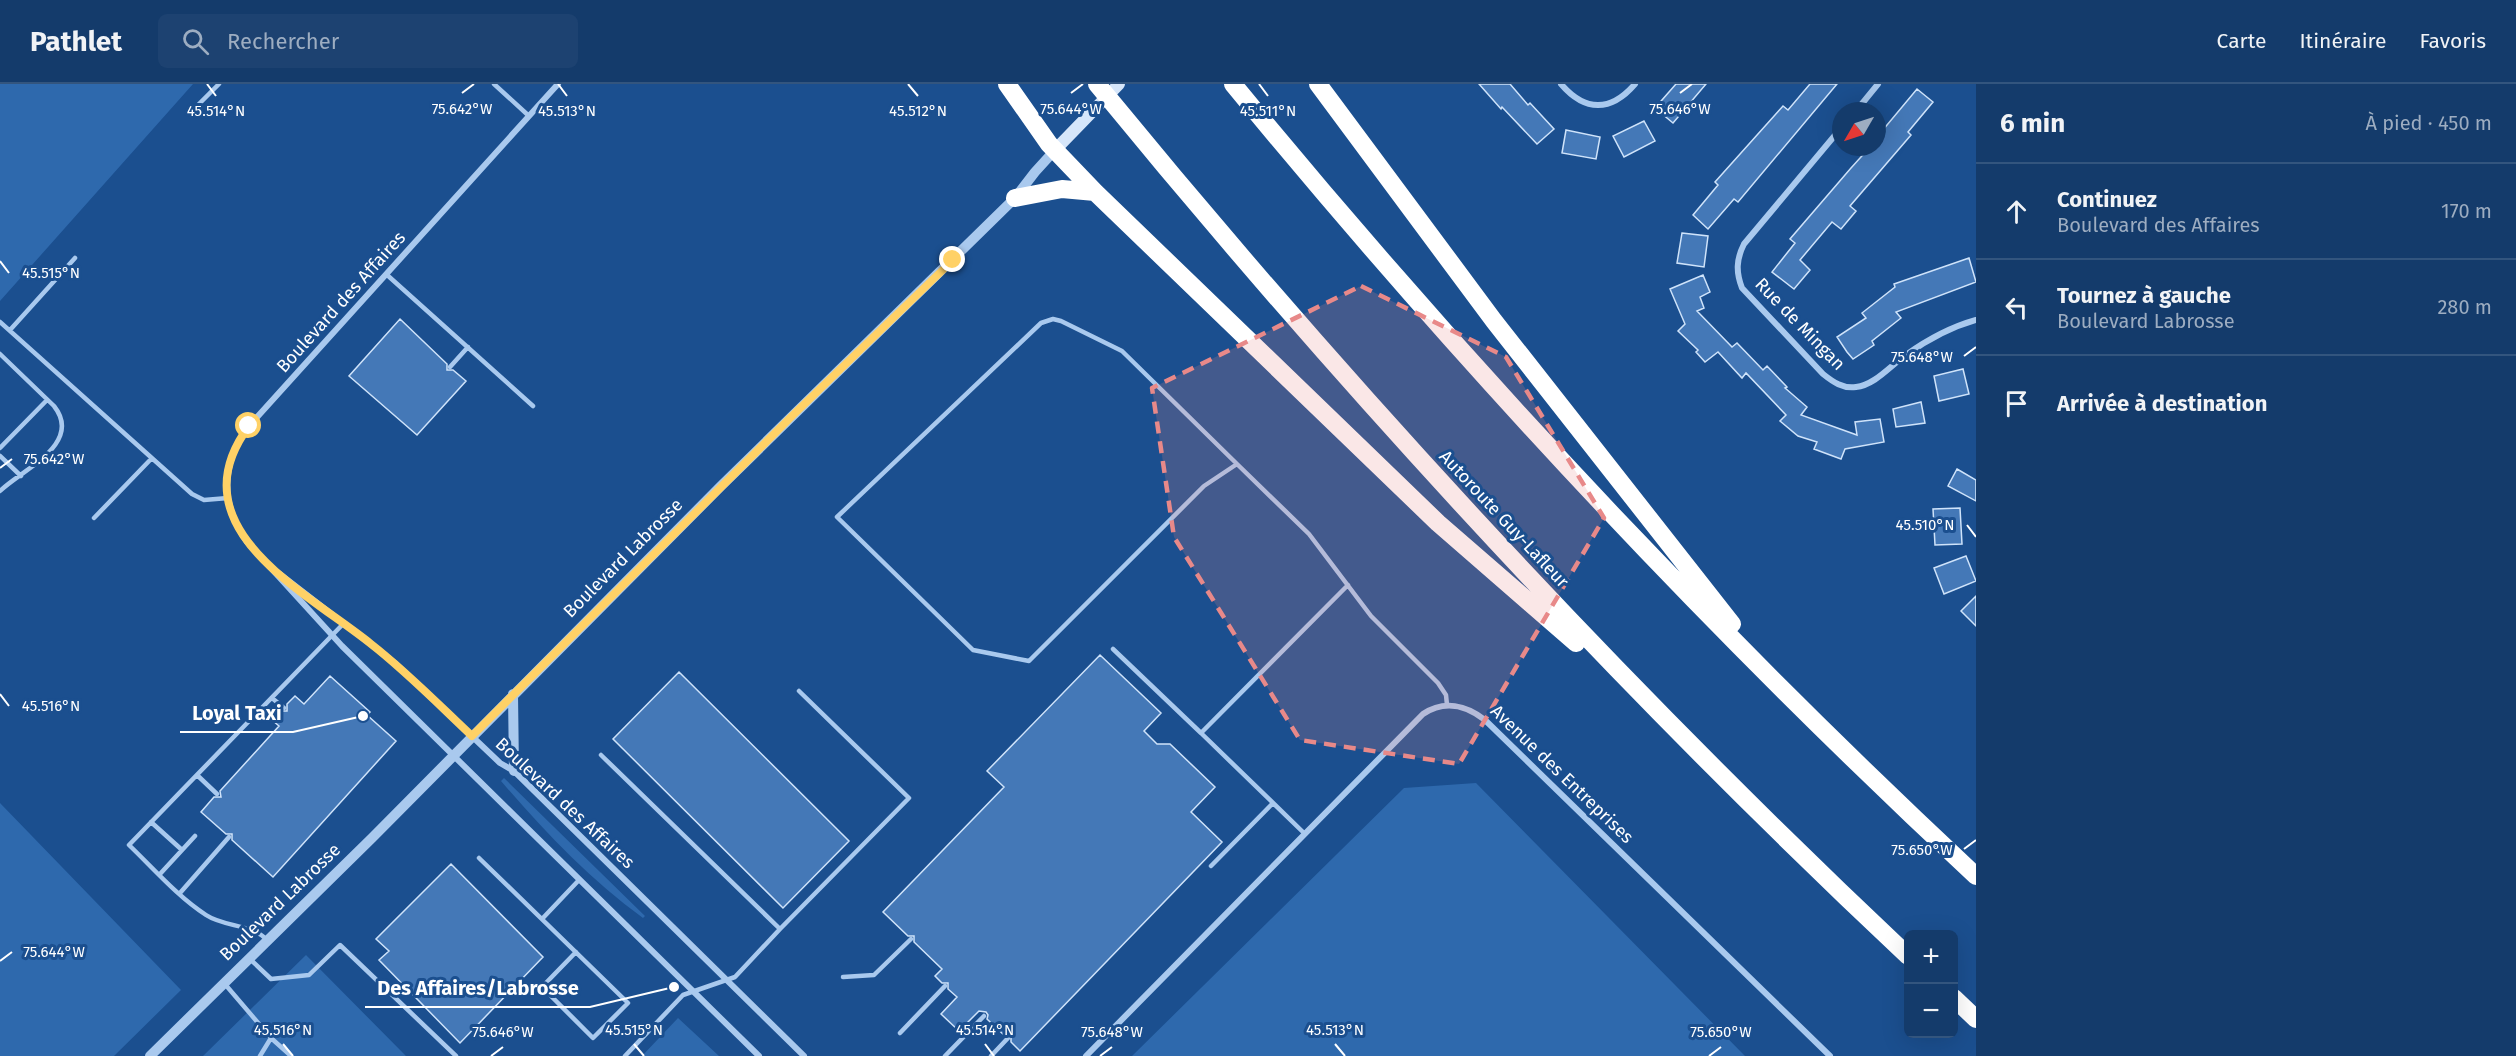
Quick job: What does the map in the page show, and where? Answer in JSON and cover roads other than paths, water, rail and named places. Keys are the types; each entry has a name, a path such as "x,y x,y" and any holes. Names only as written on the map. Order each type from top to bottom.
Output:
{"highway":[{"path":"1007,84 1055,150 1095,192 1438,523 1672,726"},
{"name":"Autoroute Guy-Lafleur","path":"1097,84 1218,231 1378,413 1524,573 1672,726 1904,952"},
{"path":"1233,84 1385,264 1524,420 1655,560 1789,696 1976,876"},
{"path":"1318,84 1559,405 1789,696"},
{"path":"1015,198 1062,189 1095,192"},
{"path":"1958,1003 1976,1020"}],"main road":[{"name":"Boulevard Labrosse","path":"1055,150 1119,84"}],"street":[{"name":"Boulevard des Affaires","path":"558,84 243,434 229,464 228,498 240,532 265,563 333,636 759,1056"},
{"path":"1561,84 1576,99 1596,105 1617,101 1635,84"},
{"path":"1863,102 1878,84"},
{"name":"Rue de Mingan","path":"1832,139 1743,244 1737,263 1742,288 1823,374 1848,388 1866,384 1925,342 1962,324 1976,320"},
{"name":"Boulevard Labrosse","path":"150,1056 248,957 372,838 792,416 1015,198 1055,150"},
{"name":"Boulevard des Affaires","path":"265,563 395,663 500,763 514,771 804,1056"},
{"path":"513,694 514,771"},
{"path":"1086,1056 1423,714 1447,705"},
{"name":"Avenue des Entreprises","path":"1447,705 1468,709 1485,720 1830,1056"}],"lane":[{"path":"195,108 219,84"},
{"path":"494,84 529,116"},
{"path":"10,330 75,258"},
{"path":"386,274 533,406"},
{"path":"1237,464 1204,486 1029,661 973,650 837,517 1041,322 1053,319 1060,321 1122,351 1309,534 1381,627 1438,683 1446,695 1447,705"},
{"path":"0,322 198,497 211,501 228,498"},
{"path":"450,367 468,347"},
{"path":"0,354 59,414 62,433 33,467 0,491"},
{"path":"0,448 47,400"},
{"path":"0,456 21,476"},
{"path":"94,518 152,458"},
{"path":"1201,733 1348,585"},
{"path":"267,939 258,932 224,924 207,916 129,845 344,623"},
{"path":"1113,649 1305,834"},
{"path":"625,1056 682,996 735,976 909,798 799,691"},
{"path":"272,698 284,708"},
{"path":"602,755 780,929"},
{"path":"197,775 217,794"},
{"path":"1211,866 1273,803"},
{"path":"151,822 182,850"},
{"path":"160,874 195,836"},
{"path":"180,893 229,837"},
{"path":"479,858 576,952 628,1003 594,1038 542,987 576,952"},
{"path":"542,919 579,880"},
{"path":"843,977 874,975 911,939"},
{"path":"248,957 271,979 309,975 340,945 456,1056"},
{"path":"223,982 271,1038 291,1056"},
{"path":"900,1033 945,986"},
{"path":"945,1056 984,1016"},
{"path":"260,1056 271,1038"},
{"path":"991,1056 1008,1038"}],"place":[{"name":"Loyal Taxi","path":"363,716"},
{"name":"Des Affaires/Labrosse","path":"674,987"}]}
